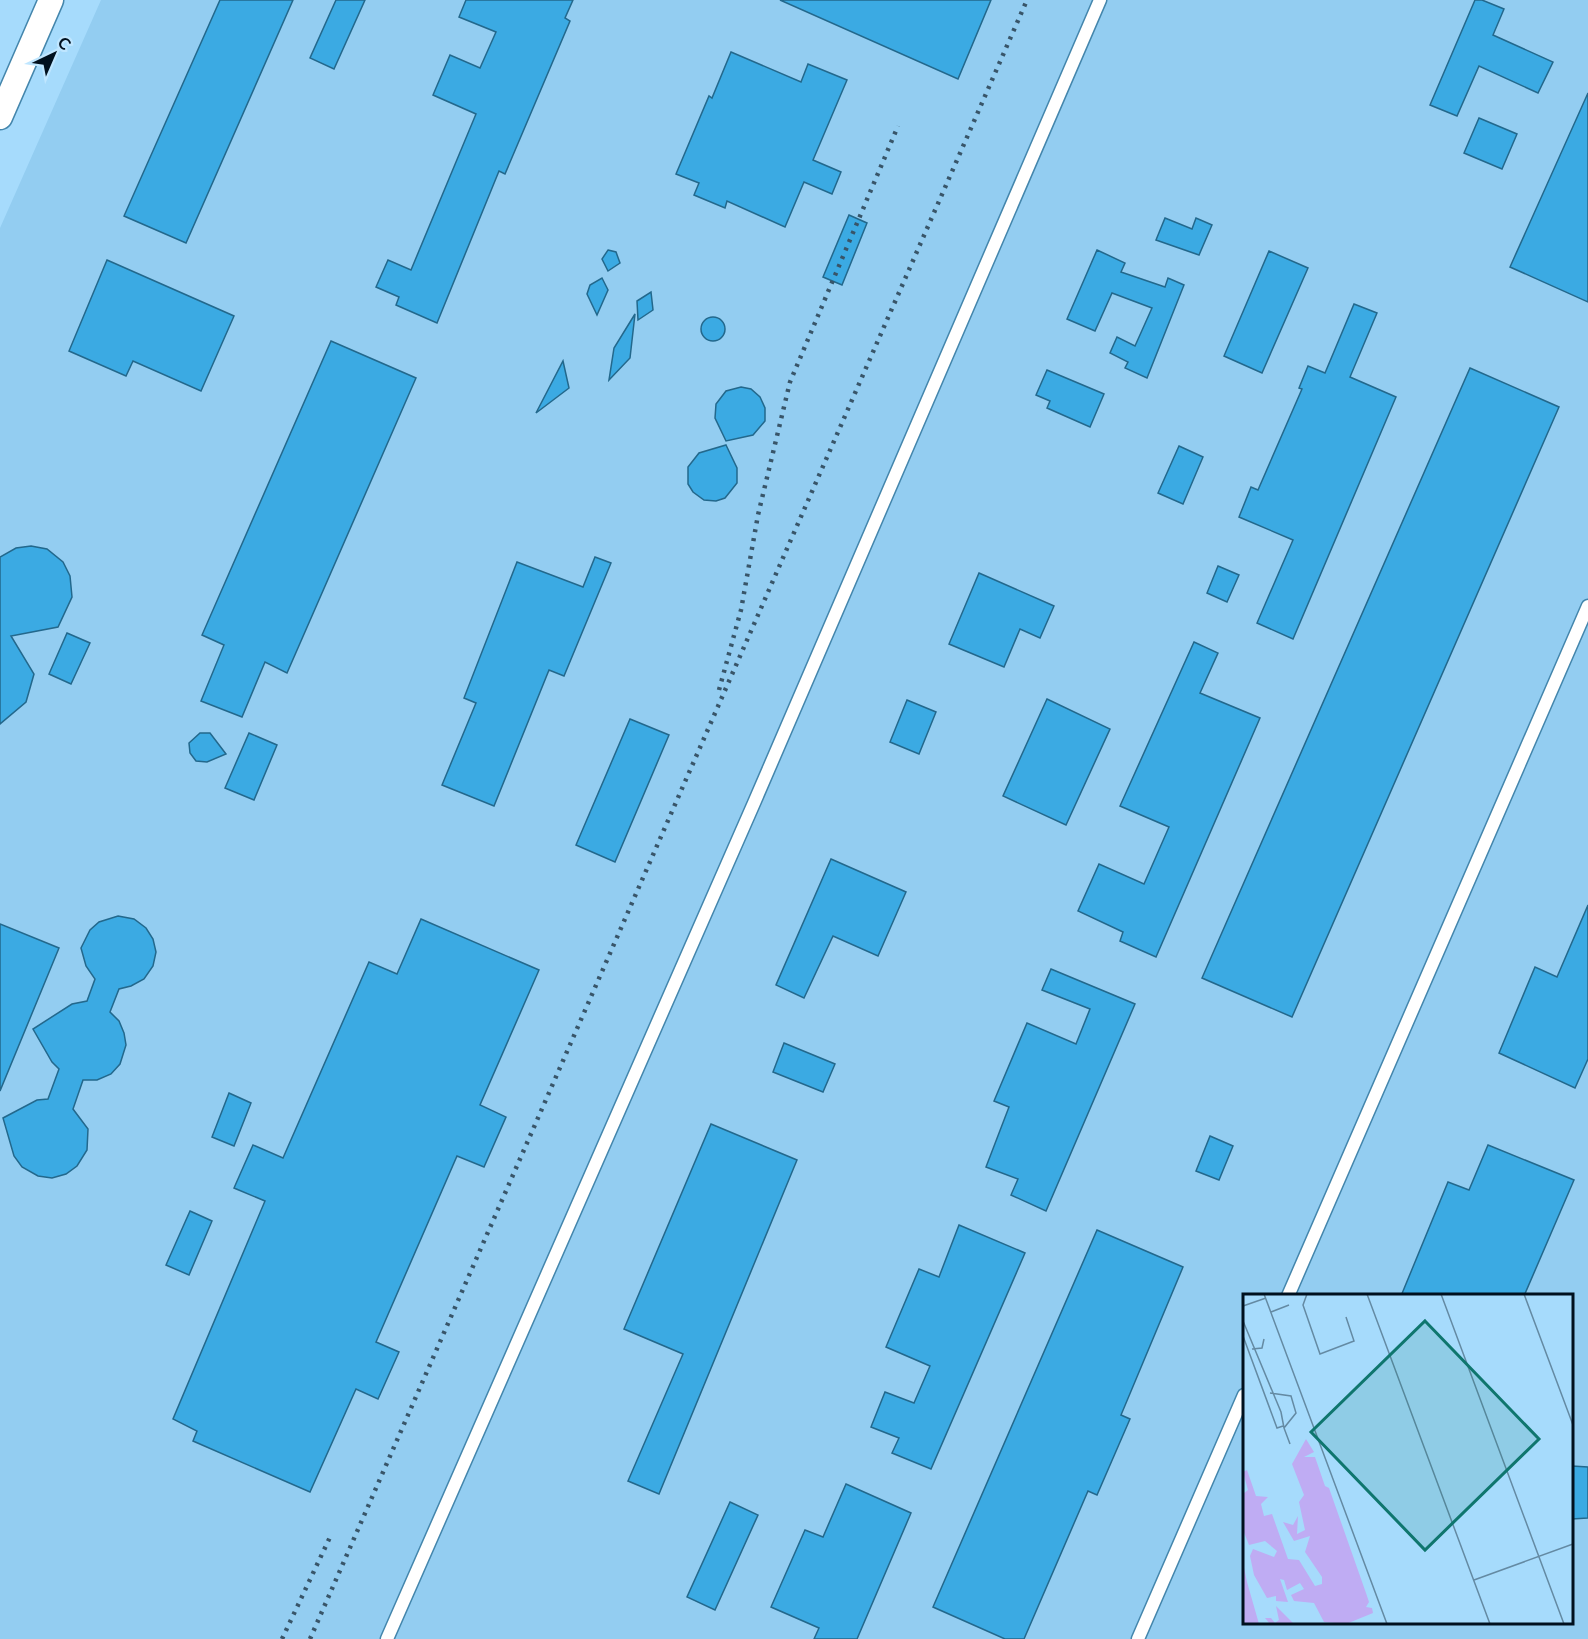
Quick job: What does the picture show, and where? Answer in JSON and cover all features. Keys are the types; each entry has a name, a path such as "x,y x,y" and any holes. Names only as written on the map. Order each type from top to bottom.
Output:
{"street":[{"path":"0,117 51,0"}],"lane":[{"path":"387,1639 754,804 1100,0"},
{"path":"1289,1294 1588,606"},
{"path":"1138,1639 1243,1400"}],"shaded area":[{"path":"101,0 1588,0 1588,1639 0,1639 0,228"}],"building":[{"path":"220,0 293,0 186,243 124,216"},
{"path":"336,0 365,0 334,69 310,58"},
{"path":"466,0 573,0 565,18 570,21 505,174 499,171 437,323 396,305 399,297 376,287 388,260 411,270 476,114 433,95 450,55 480,68 496,32 459,17"},
{"path":"780,0 991,0 958,79"},
{"path":"1475,0 1482,0 1504,9 1493,35 1553,62 1538,93 1479,66 1457,116 1430,105"},
{"path":"731,52 801,82 808,64 847,80 813,160 841,172 832,194 804,182 785,227 727,201 725,208 694,195 699,183 676,174 709,96 712,98"},
{"path":"1588,93 1588,302 1510,267"},
{"path":"1479,118 1517,134 1502,169 1464,153"},
{"path":"849,215 867,223 842,285 823,277"},
{"path":"1165,218 1192,229 1196,218 1212,225 1199,255 1156,240"},
{"path":"608,250 616,252 620,263 608,271 602,259"},
{"path":"1097,250 1125,263 1121,272 1165,287 1168,278 1184,285 1147,378 1125,368 1128,362 1110,353 1117,337 1135,346 1152,308 1112,293 1095,331 1067,319"},
{"path":"1269,251 1308,268 1262,373 1224,356"},
{"path":"107,260 234,316 201,391 133,361 126,376 69,351"},
{"path":"602,278 608,290 597,315 587,294 590,285"},
{"path":"651,292 653,310 638,320 637,301"},
{"path":"1354,304 1377,313 1350,377 1396,397 1293,639 1257,623 1293,540 1239,517 1251,487 1258,490 1302,389 1299,388 1308,366 1325,373"},
{"path":"635,314 630,358 609,380 614,348"},
{"path":"713,317 721,321 725,329 721,337 713,341 705,337 701,329 705,321"},
{"path":"331,341 416,378 287,673 265,662 242,717 201,701 224,645 202,635"},
{"path":"563,361 569,388 536,413"},
{"path":"1470,368 1559,407 1292,1017 1202,978"},
{"path":"1047,370 1104,394 1090,427 1047,408 1050,401 1036,395"},
{"path":"741,387 751,389 760,397 765,408 765,421 753,435 726,441 715,418 716,404 726,391"},
{"path":"726,445 737,468 737,483 725,498 716,501 704,500 693,492 688,484 688,467 699,453"},
{"path":"1179,446 1203,457 1183,504 1158,493"},
{"path":"31,546 47,549 63,562 70,576 72,597 58,627 11,636 34,674 26,702 0,724 0,557 16,548"},
{"path":"595,557 611,563 564,676 549,670 494,806 442,785 476,703 464,698 517,562 583,587"},
{"path":"1218,566 1239,575 1227,602 1207,593"},
{"path":"979,573 1054,606 1040,638 1020,629 1004,667 949,644"},
{"path":"67,633 90,643 71,684 49,674"},
{"path":"1194,642 1218,653 1200,693 1260,718 1156,957 1120,941 1123,932 1078,911 1099,864 1144,884 1169,827 1120,806"},
{"path":"1047,699 1110,729 1066,825 1003,796"},
{"path":"907,700 936,712 919,754 890,742"},
{"path":"630,719 669,735 615,862 576,845"},
{"path":"200,733 210,733 226,754 207,762 196,761 190,753 189,743"},
{"path":"249,733 277,745 254,800 225,788"},
{"path":"831,859 906,892 878,956 833,936 804,998 776,985"},
{"path":"1588,905 1588,1059 1575,1088 1499,1053 1535,967 1557,977"},
{"path":"118,916 134,919 146,928 153,939 156,952 153,966 144,979 119,989 110,1012 119,1021 124,1033 126,1045 120,1064 111,1074 97,1080 83,1080 73,1109 88,1129 87,1150 77,1166 66,1174 52,1178 38,1176 22,1167 14,1156 3,1118 37,1100 48,1099 59,1069 52,1062 33,1029 72,1004 87,1001 95,979 86,966 81,948 90,930 99,922"},
{"path":"421,919 539,970 480,1105 506,1117 484,1167 457,1156 376,1342 399,1352 378,1399 356,1389 310,1492 193,1441 197,1431 173,1419 265,1201 234,1188 253,1145 283,1158 369,962 397,974"},
{"path":"0,924 59,948 0,1091"},
{"path":"1051,969 1135,1004 1046,1211 1011,1195 1018,1179 986,1167 1009,1107 994,1101 1027,1023 1076,1044 1090,1009 1042,990"},
{"path":"784,1043 835,1064 823,1092 773,1072"},
{"path":"229,1093 251,1103 234,1146 212,1137"},
{"path":"711,1124 797,1160 659,1494 628,1481 683,1354 624,1329"},
{"path":"1210,1136 1233,1146 1219,1180 1196,1171"},
{"path":"1488,1145 1574,1180 1525,1294 1402,1294 1448,1182 1469,1190"},
{"path":"190,1211 212,1221 189,1275 166,1265"},
{"path":"959,1225 1025,1253 931,1469 892,1453 899,1438 871,1427 885,1392 914,1403 930,1366 886,1347 919,1269 939,1277"},
{"path":"1097,1230 1183,1267 1121,1415 1130,1419 1097,1495 1088,1491 1024,1639 1005,1639 933,1607"},
{"path":"1573,1466 1588,1467 1588,1518 1573,1519"},
{"path":"846,1484 911,1513 857,1639 814,1639 819,1628 771,1607 805,1530 823,1537"},
{"path":"730,1502 758,1515 715,1610 687,1597"}],"railway":[{"path":"310,1639 1027,0"},
{"path":"719,690 741,610 758,515 790,382 898,126"},
{"path":"282,1639 331,1535"}]}
